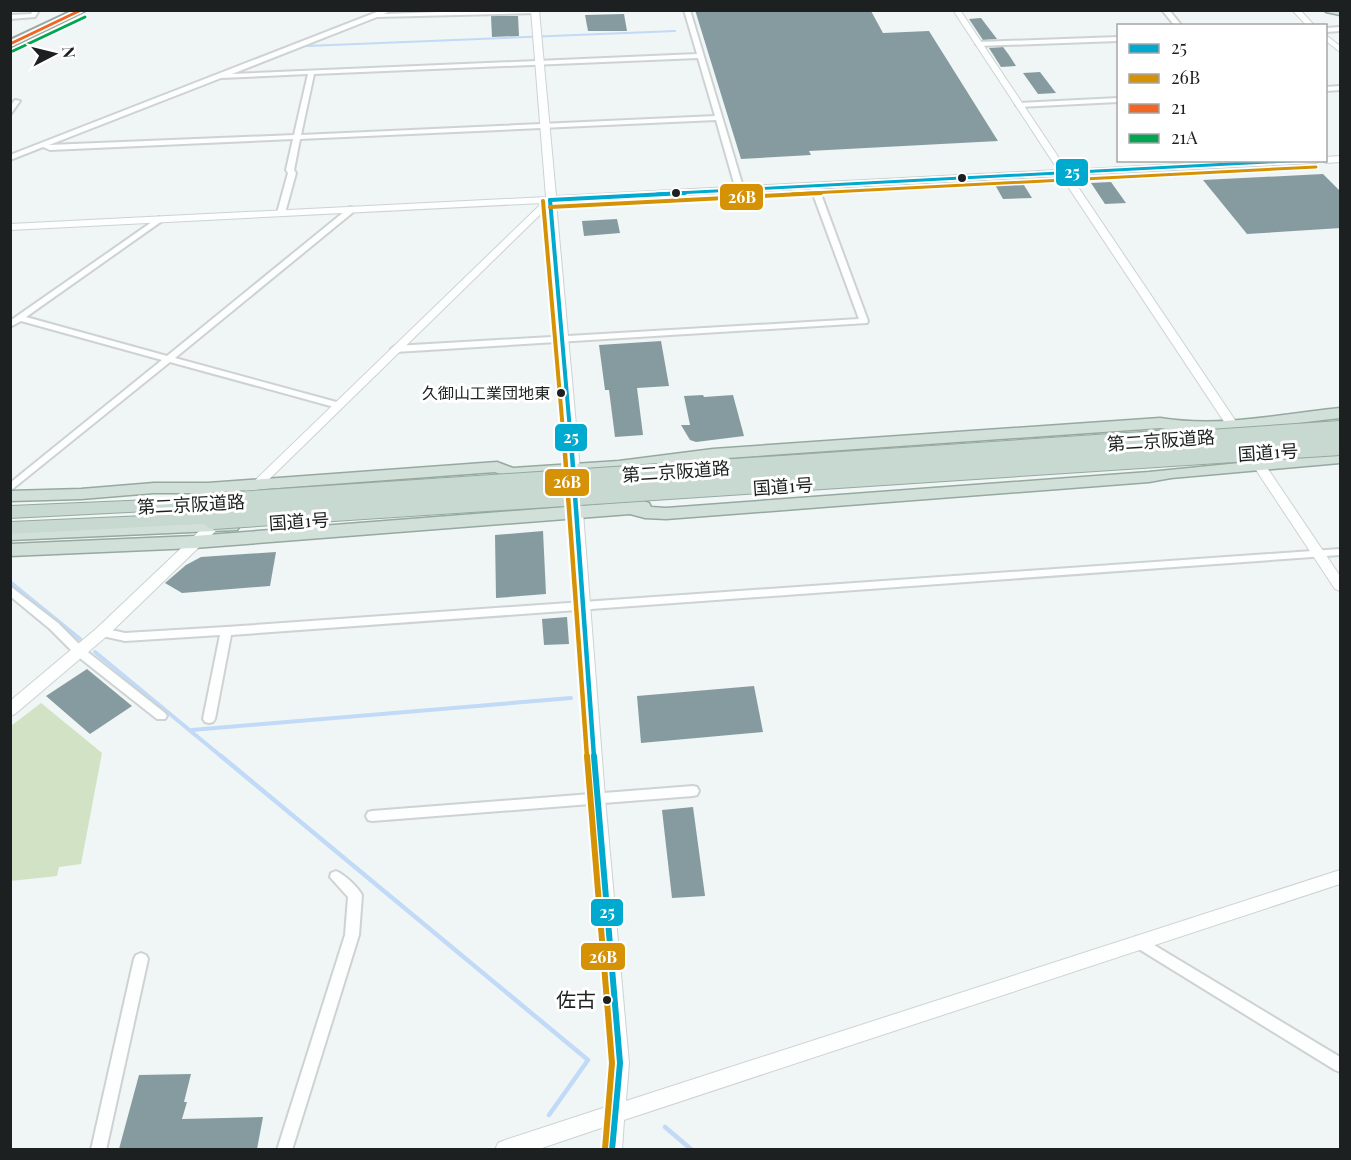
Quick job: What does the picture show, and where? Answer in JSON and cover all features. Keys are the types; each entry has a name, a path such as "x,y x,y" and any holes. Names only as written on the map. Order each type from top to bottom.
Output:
{"highway":[{"path":"1330,10 1341,12"},
{"path":"1148,435 1185,429 1235,429 1341,413"},
{"path":"1304,418 1341,425"},
{"path":"452,481 511,473 574,473 661,459 1160,423 1185,429"},
{"name":"国道1号","path":"10,510 96,506 252,489 452,481 574,473 693,470 1148,435 1341,425"},
{"name":"第二京阪道路","path":"10,510 209,504 1341,425"},
{"name":"国道1号","path":"15,532 212,527 318,521 456,509 576,506 714,491 1140,462 1255,460 1341,447"},
{"name":"第二京阪道路","path":"15,532 1341,447"},
{"path":"661,459 693,470"},
{"path":"631,508 648,515 700,509 1149,477 1255,460 1336,461"},
{"path":"1140,462 1171,473"},
{"path":"10,496 81,494 154,488 252,489 497,466 511,473"},
{"path":"96,506 147,495 207,488"},
{"path":"10,550 194,542 484,521 576,506 631,508 670,504 714,491"},
{"path":"456,509 469,517 484,521"},
{"path":"15,532 48,549"}],"main road":[{"path":"10,45 82,10"}],"street":[{"path":"10,17 33,16 36,10"},
{"path":"10,158 389,10"},
{"path":"377,15 385,17 543,10"},
{"path":"687,10 740,190"},
{"path":"956,10 1341,586"},
{"path":"1165,10 1177,24"},
{"path":"1295,10 1310,24"},
{"path":"535,11 564,341 597,798 620,1064 612,1149"},
{"path":"1327,38 1341,50"},
{"path":"979,44 1117,39"},
{"path":"222,75 311,74 701,56"},
{"path":"281,213 292,173 290,170 311,74"},
{"path":"1019,105 1117,100"},
{"path":"10,113 17,101"},
{"path":"44,145 50,148 719,118"},
{"path":"10,227 1290,162"},
{"path":"395,350 864,321 814,186"},
{"path":"10,710 102,632 550,200"},
{"path":"10,488 353,210"},
{"path":"10,324 159,219"},
{"path":"19,318 337,405"},
{"path":"102,632 125,637 226,632 1341,552"},
{"path":"10,590 54,626 80,652 161,716"},
{"path":"209,719 226,632"},
{"path":"372,816 693,791"},
{"path":"284,1149 352,935 356,895 336,877"},
{"path":"505,1149 1341,877"},
{"path":"1139,942 1341,1065"},
{"path":"98,1149 141,958"}],"green space":[{"path":"41,703 102,753 81,864 59,867 57,876 11,881 11,726"}],"building":[{"path":"695,10 871,11 883,33 929,31 998,141 809,151 811,155 741,159"},
{"path":"624,14 627,31 588,31 585,15"},
{"path":"491,16 518,16 519,36 492,37"},
{"path":"981,18 997,39 983,40 969,19"},
{"path":"1003,47 1016,66 1001,67 989,48"},
{"path":"1040,72 1056,93 1038,94 1023,73"},
{"path":"1323,174 1341,192 1341,228 1247,234 1203,180"},
{"path":"1022,182 1032,198 1003,199 994,183"},
{"path":"1111,182 1126,203 1105,204 1091,183"},
{"path":"617,219 620,233 584,236 582,221"},
{"path":"661,341 669,386 637,388 643,435 615,437 609,390 605,390 599,345"},
{"path":"703,395 704,397 733,395 744,436 696,442 690,440 681,425 690,425 684,396"},
{"path":"543,531 546,594 496,598 495,535"},
{"path":"276,552 270,586 182,593 165,583 186,565 201,557"},
{"path":"567,617 569,644 544,645 542,619"},
{"path":"87,669 132,706 90,734 46,696"},
{"path":"754,686 763,732 641,743 637,696"},
{"path":"693,807 705,896 672,898 662,810"},
{"path":"191,1074 182,1119 263,1117 257,1149 119,1149 139,1075"}],"waterway":[{"path":"10,161 393,10"},
{"path":"307,46 675,31"},
{"path":"10,582 80,639"},
{"path":"95,652 222,757"},
{"path":"192,730 571,698"},
{"path":"221,756 588,1060 549,1115"},
{"path":"665,1127 692,1150"}],"transit line":[{"name":"21","path":"10,44 81,10"},
{"name":"21A","path":"13,51 85,17"},
{"name":"25","path":"550,200 1268,162"},
{"name":"26B","path":"550,207 1316,167"},
{"name":"25","path":"550,200 564,341 597,798 620,1063 612,1150"},
{"name":"26B","path":"543,201 557,342 590,799 612,1063 605,1149"}],"place":[{"name":"久御山工業団地東","path":"561,393"},
{"name":"佐古","path":"607,1000"}]}
